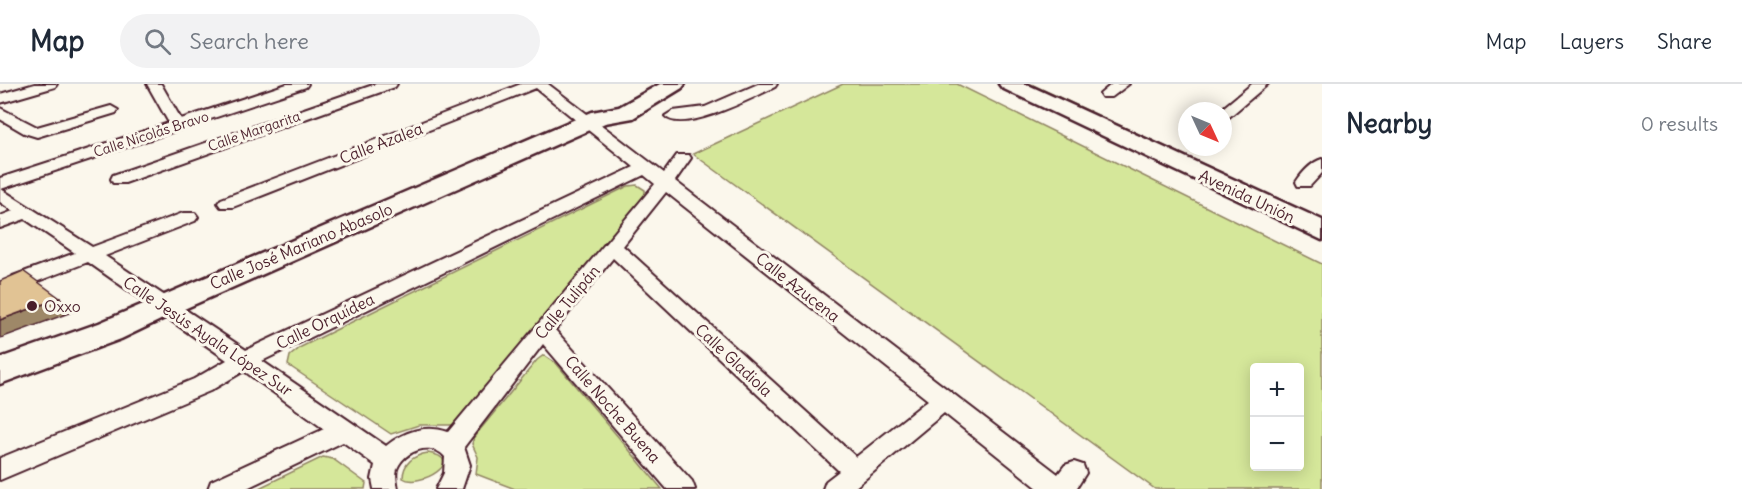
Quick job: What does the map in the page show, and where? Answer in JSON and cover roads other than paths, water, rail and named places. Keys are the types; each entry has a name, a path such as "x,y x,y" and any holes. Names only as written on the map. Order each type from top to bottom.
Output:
{"street":[{"path":"0,99 50,84"},
{"path":"154,84 178,126"},
{"name":"Calle Nicolás Bravo","path":"0,184 301,84"},
{"name":"Calle Margarita","path":"119,179 390,84"},
{"name":"Calle Azalea","path":"227,203 534,84"},
{"name":"Calle Azucena","path":"539,84 594,119 647,167 943,401 1064,484"},
{"name":"Calle José Mariano Abasolo","path":"594,119 614,104 651,84"},
{"name":"Calle José Mariano Abasolo","path":"0,371 110,331 594,119 625,113 675,84"},
{"path":"719,106 738,84"},
{"path":"673,116 696,115 770,84"},
{"name":"Avenida Unión","path":"1009,84 1322,231"},
{"name":"Avenida Unión","path":"1042,84 1322,213"},
{"path":"1107,94 1122,84"},
{"path":"1232,108 1262,84"},
{"path":"0,112 37,132 111,110"},
{"name":"Calle Tulipán","path":"451,446 543,330 666,182 683,158"},
{"path":"1304,182 1322,164"},
{"name":"Calle Orquídea","path":"0,469 202,385 245,360 647,167"},
{"path":"0,194 27,212"},
{"path":"0,222 27,212"},
{"name":"Calle Jesús Ayala López Sur","path":"27,212 245,360 388,461"},
{"path":"20,281 189,217"},
{"name":"Calle Gladiola","path":"612,247 856,472"},
{"name":"Calle Noche Buena","path":"543,330 683,489"},
{"path":"835,489 943,401"},
{"path":"220,489 345,430"},
{"path":"386,489 384,472 388,461 407,444 431,438 442,440 456,452 458,469 450,488"}],"place":[{"name":"Oxxo","path":"32,306"}]}
